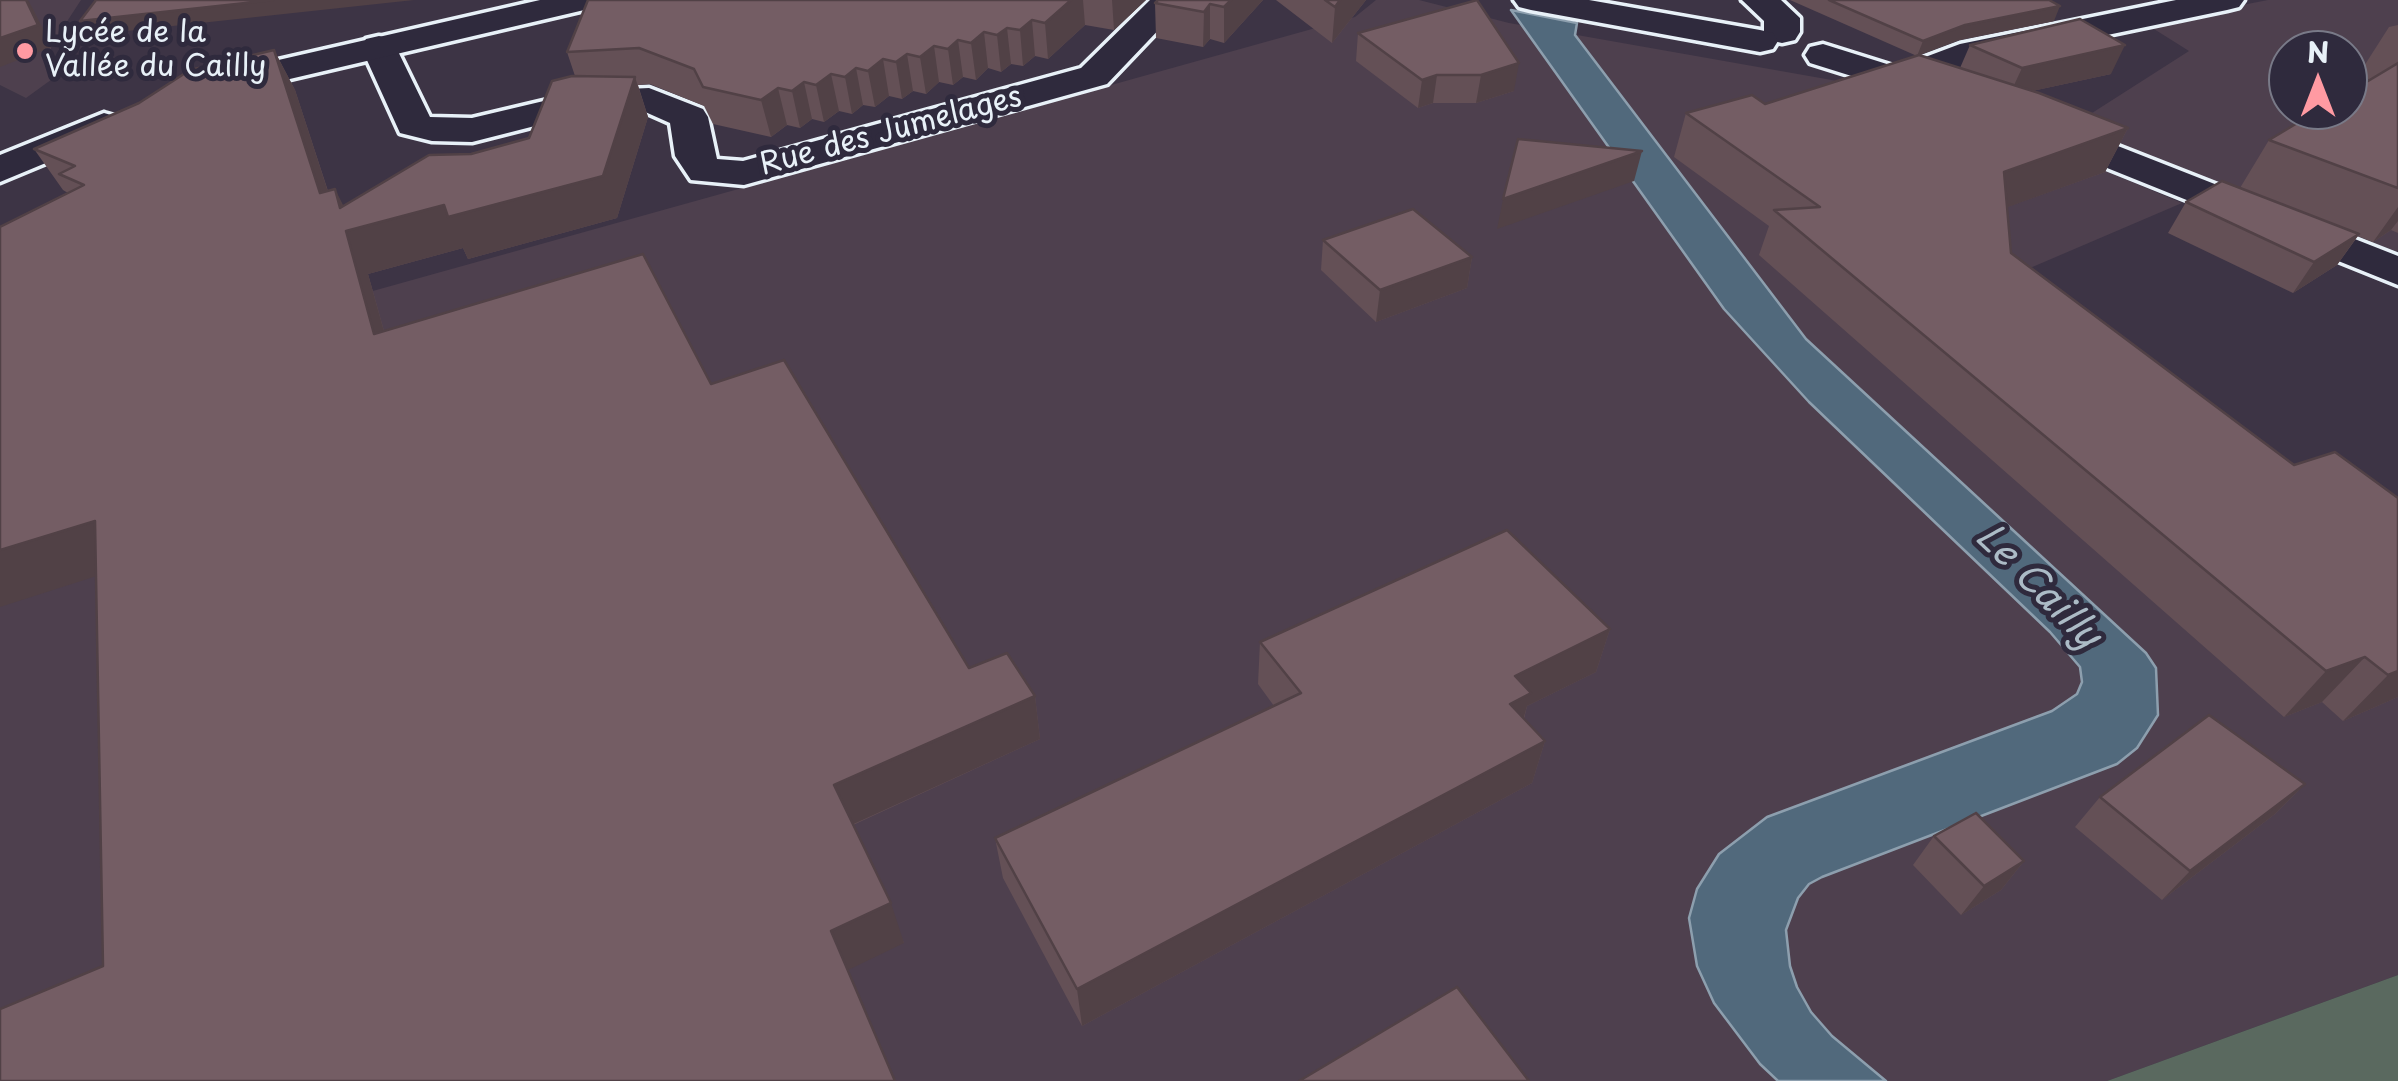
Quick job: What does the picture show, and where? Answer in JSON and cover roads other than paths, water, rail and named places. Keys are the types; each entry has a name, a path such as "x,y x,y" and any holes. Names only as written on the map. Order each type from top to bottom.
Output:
{"street":[{"path":"180,94 379,47 506,8 585,0"},
{"name":"Rue des Jumelages","path":"379,47 414,124 432,129 472,130 586,102 649,99 689,117 695,156 705,171 744,173 1094,76 1170,0"},
{"path":"1531,0 1771,37"},
{"path":"1759,0 1782,18 1771,37 1769,54 1783,60 1800,62 1823,55 1901,78 2398,272"},
{"path":"1901,78 1973,52 2227,0"},
{"path":"0,170 142,108"}],"water":[{"name":"Le Cailly","path":"1511,10 1577,23 1575,35 1806,339 2146,653 2156,668 2158,715 2137,748 2117,764 1822,877 1809,884 1798,898 1786,930 1797,987 1811,1012 1832,1036 1886,1081 1778,1081 1760,1064 1714,1003 1697,966 1689,918 1697,889 1719,854 1767,817 2052,711 2077,694 2082,682 2080,667 2050,632 1809,402 1724,309"}],"place":[{"name":"Lycée de la Vallée du Cailly","path":"25,51"}]}
